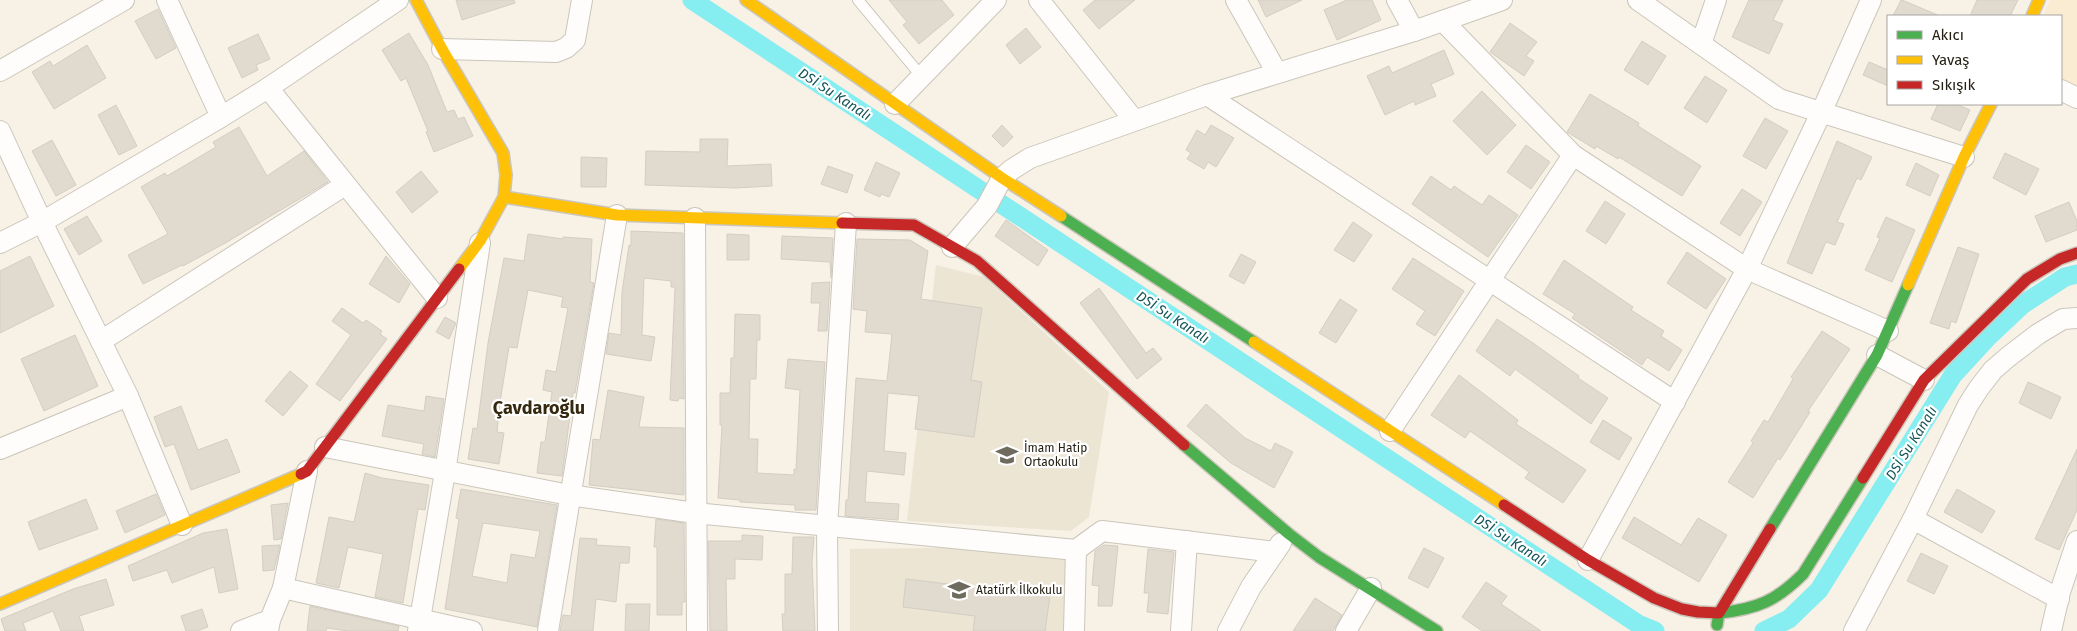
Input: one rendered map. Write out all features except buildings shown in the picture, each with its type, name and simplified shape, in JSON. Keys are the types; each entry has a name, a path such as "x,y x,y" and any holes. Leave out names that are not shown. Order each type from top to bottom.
{"street":[{"path":"0,71 124,0"},
{"path":"167,0 221,117"},
{"path":"0,243 42,222 221,117 268,88 398,0"},
{"path":"241,631 269,625 283,588 307,471 480,241 504,197 506,175 503,153 442,49 416,0"},
{"path":"442,49 556,52 566,48 575,40 582,0"},
{"path":"746,0 1002,178 1588,560 1644,592 1694,612 1748,611 1766,604 1787,591 1802,574 1924,380 2027,279 2060,259 2077,253"},
{"path":"895,104 996,0"},
{"path":"1039,0 1134,120"},
{"path":"1236,0 1277,73"},
{"path":"1397,0 1414,31"},
{"path":"952,247 987,206 1002,178 1030,158 1207,95 1414,31 1502,0"},
{"path":"1638,0 1778,99 1964,157"},
{"path":"1701,44 1716,0"},
{"path":"1588,560 1747,269 1821,113 1871,0"},
{"path":"2032,15 2039,0"},
{"path":"1443,21 1573,155 1747,269 1888,331"},
{"path":"268,88 437,298"},
{"path":"2062,90 2077,98"},
{"path":"1207,95 1675,402"},
{"path":"1716,631 1719,613 1877,355 1964,157 1990,105"},
{"path":"0,131 42,222 128,396 182,524"},
{"path":"1390,431 1573,155"},
{"path":"102,341 345,185"},
{"path":"504,197 617,215 914,225 977,261 1163,427 1289,534 1319,557 1437,631"},
{"path":"548,631 569,495 617,215"},
{"path":"695,218 697,631"},
{"path":"828,631 827,527 846,223"},
{"path":"419,625 445,472 480,241"},
{"path":"1854,631 1913,519 1968,406 1979,388 1993,370 2038,334 2063,319 2077,318"},
{"path":"1877,355 1924,380"},
{"path":"0,449 128,396"},
{"path":"325,447 569,495 695,514 1076,550 1102,531 1275,552"},
{"path":"0,604 307,471"},
{"path":"1913,519 2059,599"},
{"path":"1228,631 1252,587 1289,534"},
{"path":"1181,631 1187,541"},
{"path":"2051,631 2077,541"},
{"path":"1074,631 1076,550"},
{"path":"283,588 419,625 472,631"},
{"path":"1346,631 1371,588"}],"lane":[{"path":"858,0 922,76"}],"shaded area":[{"path":"2050,0 2077,0 2077,98 2062,90 2062,15 2043,15"},
{"name":"İmam Hatip Ortaokulu","path":"936,265 984,277 1109,392 1089,517 1071,531 907,521"},
{"name":"Atatürk İlkokulu","path":"1070,546 1064,631 850,631 850,549"}],"waterway":[{"name":"DSİ Su Kanalı","path":"692,0 1638,624 1655,631"},
{"name":"DSİ Su Kanalı","path":"1764,631 1789,619 1819,590 1953,375 1988,337 2022,305 2065,277 2077,274"}],"traffic: fast":[{"path":"1061,216 1254,342"},
{"path":"1770,529 1877,355 1908,285"},
{"path":"1184,445 1319,557 1437,631"},
{"path":"1717,625 1719,613 1744,609 1765,602 1784,591 1803,574 1863,478"}],"traffic: slow":[{"path":"416,0 442,49 503,153 506,175 504,197 480,241 459,269"},
{"path":"746,0 1002,178 1061,216"},
{"path":"2032,15 2039,0"},
{"path":"1908,285 1964,157 1990,105"},
{"path":"504,197 617,215 842,223"},
{"path":"1254,342 1504,505"},
{"path":"0,604 301,474"}],"traffic: jam":[{"path":"842,223 914,225 977,261 1184,445"},
{"path":"1863,478 1924,380 2027,279 2060,259 2077,253"},
{"path":"301,474 307,471 459,269"},
{"path":"1504,505 1588,560 1654,598 1682,609 1698,612 1719,613 1770,529"}],"place":[{"name":"İmam Hatip Ortaokulu","path":"1007,455"},
{"name":"Atatürk İlkokulu","path":"959,590"}],"district":[{"name":"Çavdaroğlu","path":"539,408"}]}
